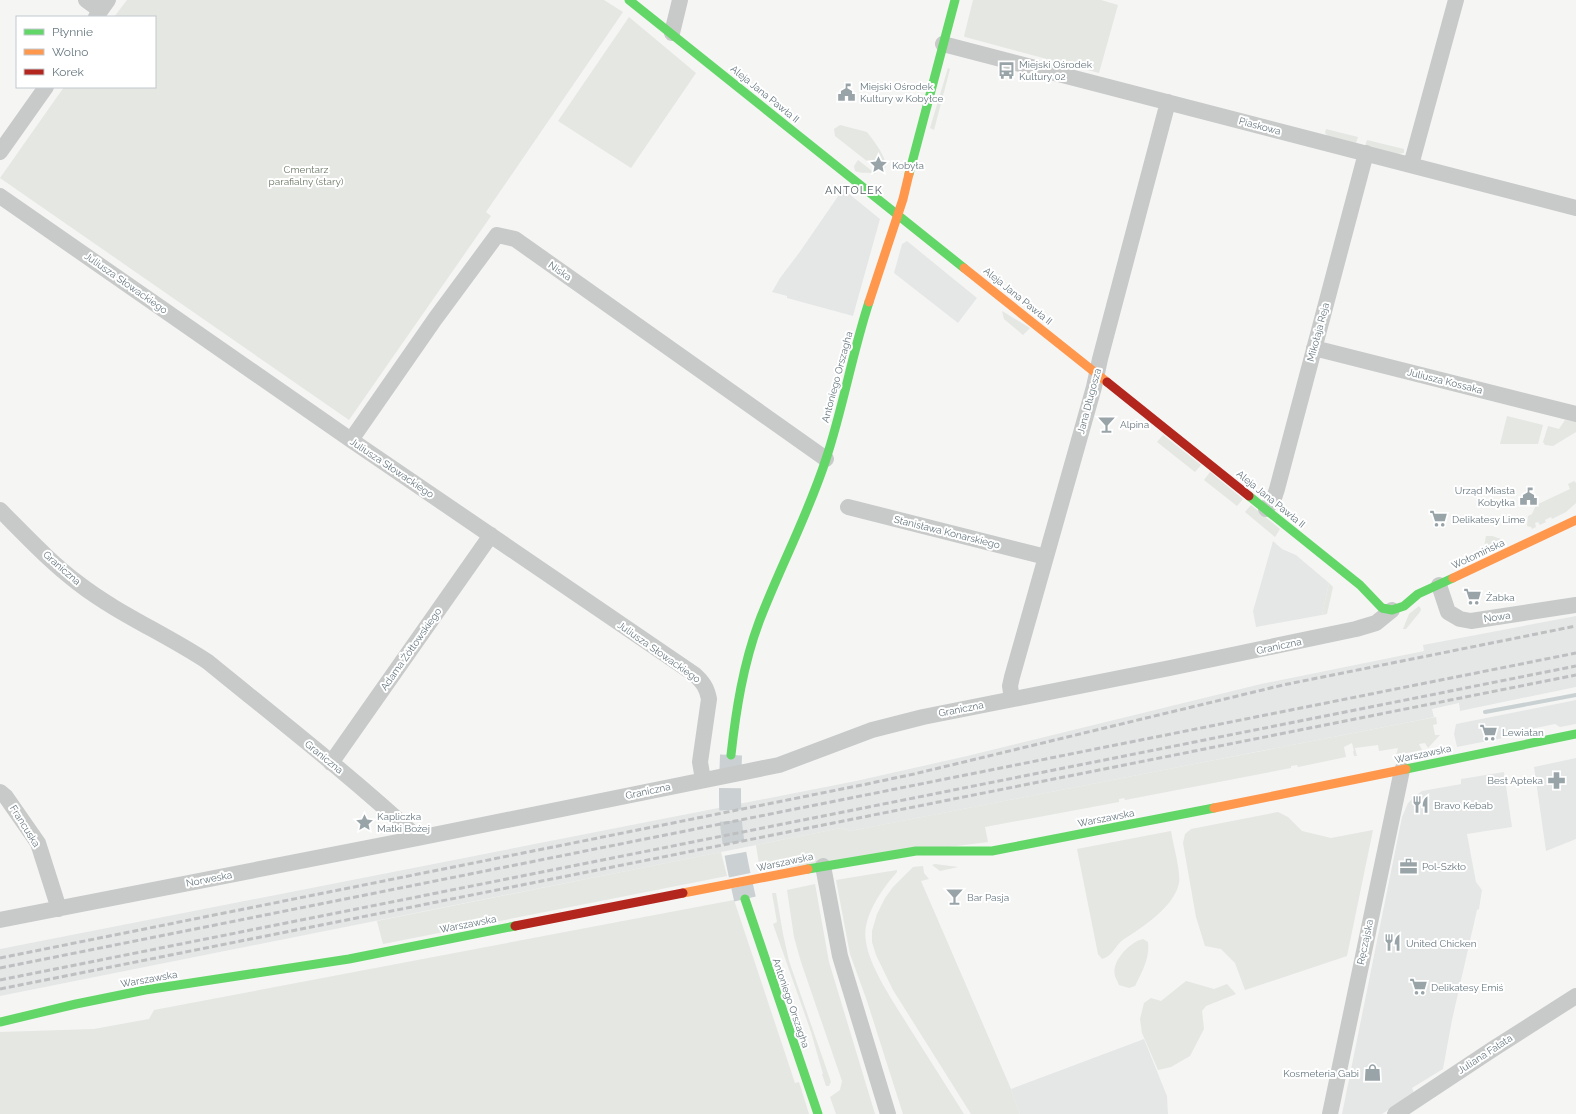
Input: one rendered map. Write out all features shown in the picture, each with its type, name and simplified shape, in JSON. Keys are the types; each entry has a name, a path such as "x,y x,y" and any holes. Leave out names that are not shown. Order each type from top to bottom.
{"street":[{"path":"86,0 101,9"},
{"name":"Aleja Jana Pawła II","path":"629,0 1266,509 1360,585 1382,608 1392,610"},
{"path":"672,33 680,0"},
{"name":"Antoniego Orszagha","path":"731,755 732,733 744,673 759,623 812,498 826,459 867,309 898,214 955,0"},
{"path":"1410,165 1456,0"},
{"name":"Piaskowa","path":"943,44 1576,208"},
{"path":"0,152 45,88"},
{"name":"Jana Długosza","path":"1012,698 1010,686 1012,677 1097,374 1168,102"},
{"name":"Mikołaja Reja","path":"1266,509 1274,498 1277,489 1366,153"},
{"name":"Juliusza Słowackiego","path":"0,196 351,440 694,674 707,690 709,699 700,762 711,778"},
{"name":"Niska","path":"351,440 435,319 496,235 515,239 826,459"},
{"name":"Juliusza Kossaka","path":"1314,348 1576,414"},
{"name":"Stanisława Konarskiego","path":"848,508 1046,557"},
{"name":"Graniczna","path":"0,510 77,583 110,605 208,662 390,812 418,838 791,761 872,730 923,717 1356,629 1376,623 1392,610"},
{"name":"Wołomińska","path":"1392,610 1404,606 1418,594 1576,520"},
{"name":"Adama Żółtowskiego","path":"331,763 490,535"},
{"name":"Nowa","path":"1438,585 1448,612 1460,619 1471,621 1576,605"},
{"name":"Warszawska","path":"0,1022 145,990 349,959 823,866 916,851 992,851 1576,734"},
{"name":"Ręczajska","path":"1330,1114 1402,770"},
{"name":"Francuska","path":"0,792 6,796 38,843 59,909"},
{"name":"Norweska","path":"0,920 418,838"},
{"path":"823,866 840,956 888,1114"},
{"name":"Antoniego Orszagha","path":"745,899 818,1114"},
{"name":"Juliana Fałata","path":"1395,1114 1576,996"}],"shaded area":[{"path":"843,189 880,219 853,316 787,298 787,296 772,292 780,278"},
{"path":"907,241 977,298 958,323 894,273 902,244"},
{"path":"1273,541 1282,549 1296,555 1329,583 1322,615 1256,627 1253,611"},
{"path":"1576,616 1576,687 1460,711 1459,703 1432,709 1434,717 1420,720 850,831 841,828 0,996 0,949 856,781 967,756 1261,684 1424,651 1423,645"},
{"path":"1576,700 1576,724 1560,727 1555,724 1531,729 1528,733 1457,747 1454,734 1456,724"},
{"path":"1576,758 1576,839 1546,851 1534,767"},
{"path":"1504,772 1512,827 1467,834 1476,882 1482,890 1479,909 1477,910 1452,1020 1443,1069 1412,1088 1414,1093 1382,1114 1342,1114 1402,817 1408,803 1422,791 1461,784 1461,779"},
{"path":"1144,1039 1167,1096 1168,1114 1020,1114 1011,1089"}],"green space":[{"name":"Cmentarz parafialny (stary)","path":"127,0 604,0 623,12 486,212 491,216 349,420 0,178 63,88 156,88 156,16 115,16"},
{"path":"973,0 1101,0 1118,5 1099,73 965,37"},
{"path":"629,17 696,73 631,168 558,121"},
{"path":"948,68 950,69 934,130 930,128"},
{"path":"840,125 867,132 883,155 886,165 885,169 877,169 835,136 834,129"},
{"path":"1326,129 1358,137 1356,143 1328,136 1325,133"},
{"path":"1367,140 1404,149 1404,153 1397,154 1365,146"},
{"path":"858,160 876,174 855,171 854,166"},
{"path":"1002,311 1030,328 1023,335 1004,319"},
{"path":"1507,416 1543,425 1538,444 1500,444"},
{"path":"1565,420 1576,422 1576,432 1553,446 1545,445 1543,442 1548,426 1559,429"},
{"path":"1163,435 1201,465 1195,472 1157,442"},
{"path":"1210,472 1243,499 1237,506 1204,480"},
{"path":"1574,481 1576,483 1576,503 1566,512 1552,519 1551,517 1545,520 1546,522 1540,525 1538,522 1535,523 1536,527 1532,529 1531,527 1527,526 1528,516 1532,514 1536,505 1570,489 1568,484"},
{"path":"1251,505 1280,529 1275,537 1245,512"},
{"path":"1486,536 1501,539 1501,543 1487,549 1487,551 1483,553"},
{"path":"1329,583 1333,587 1327,614 1322,615"},
{"path":"1419,606 1421,609 1420,612 1406,629 1403,629 1409,614"},
{"path":"1436,717 1437,724 1433,725 1435,735 1440,735 1428,748 1425,743 1419,744 1422,750 1396,755 1398,748 1379,751 1378,745 1355,748 1357,756 1354,756 1352,743 1344,747 1346,757 1298,767 1297,765 1291,766 1291,768 1125,800 1124,798 1119,799 1119,802 985,827 988,842 760,871 756,845 841,828 850,831"},
{"path":"1278,812 1288,817 1302,831 1331,838 1373,830 1347,956 1245,990 1235,963 1221,949 1205,946 1196,917 1183,843 1185,834 1191,829"},
{"path":"1171,831 1179,872 1179,883 1176,892 1157,916 1124,939 1106,958 1102,959 1098,954 1077,849"},
{"path":"721,852 727,876 383,944 377,921"},
{"path":"935,864 958,867 940,871 932,865"},
{"path":"923,866 924,873 929,879 921,881 1011,1089 1020,1114 971,1114 893,990 876,955 872,942 872,931 877,914 885,898 893,887 913,867"},
{"path":"897,870 879,895 870,914 865,933 868,952 872,963 889,995 964,1114 903,1114 867,1001 850,954 836,880"},
{"path":"815,884 829,962 875,1114 836,1114 830,1097 840,1090 842,1081 801,962 794,937 787,890"},
{"path":"772,893 776,893 789,961 831,1082 829,1086 826,1086 811,1032 773,924 777,922"},
{"path":"734,900 795,1083 799,1082 809,1114 0,1114 0,1032 94,1029 149,1019 154,1010"},
{"path":"1143,939 1148,942 1148,954 1145,965 1135,986 1129,988 1119,985 1115,976 1115,970 1119,958 1127,948"},
{"path":"1186,981 1214,989 1227,984 1236,994 1206,1006 1202,1011 1204,1029 1190,1056 1171,1067 1158,1070 1142,1033 1140,1019 1144,1003 1151,998 1161,1001"}],"waterway":[{"path":"1485,712 1576,695"}],"tunnel":[{"path":"731,755 731,823 736,858 745,899"}],"railway":[{"path":"0,958 862,785 914,774 1283,685 1576,626"},
{"path":"0,968 1576,653"},
{"path":"0,980 1576,666"},
{"path":"0,989 1576,675"}],"traffic: fast":[{"path":"629,0 964,268"},
{"path":"909,174 955,0"},
{"path":"731,755 735,721 744,671 753,638 819,480 838,420 869,302"},
{"path":"1249,496 1360,585 1382,608 1392,610 1404,606 1418,594 1453,578"},
{"path":"1406,769 1576,734"},
{"path":"808,869 916,851 992,851 1214,808"},
{"path":"745,899 818,1114"},
{"path":"0,1022 145,990 349,959 515,926"}],"traffic: slow":[{"path":"869,302 903,199 909,174"},
{"path":"964,268 1107,382"},
{"path":"1453,578 1576,520"},
{"path":"1214,808 1406,769"},
{"path":"683,893 808,869"}],"traffic: jam":[{"path":"1107,382 1249,496"},
{"path":"515,926 683,893"}],"place":[{"name":"Miejski Ośrodek Kultury 02","path":"1006,70"},
{"name":"Miejski Ośrodek Kultury w Kobyłce","path":"847,92"},
{"name":"Kobyła","path":"879,165"},
{"name":"Alpina","path":"1107,424"},
{"name":"Urząd Miasta Kobyłka","path":"1528,496"},
{"name":"Delikatesy Lime","path":"1439,519"},
{"name":"Żabka","path":"1473,597"},
{"name":"Lewiatan","path":"1489,732"},
{"name":"Best Apteka","path":"1556,780"},
{"name":"Bravo Kebab","path":"1421,805"},
{"name":"Kapliczka Matki Bożej","path":"364,822"},
{"name":"Pol-Szkło","path":"1409,866"},
{"name":"Bar Pasja","path":"954,897"},
{"name":"United Chicken","path":"1393,943"},
{"name":"Delikatesy Emiś","path":"1418,987"},
{"name":"Kosmeteria Gabi","path":"1372,1073"}],"district":[{"name":"ANTOLEK","path":"854,190"}]}
